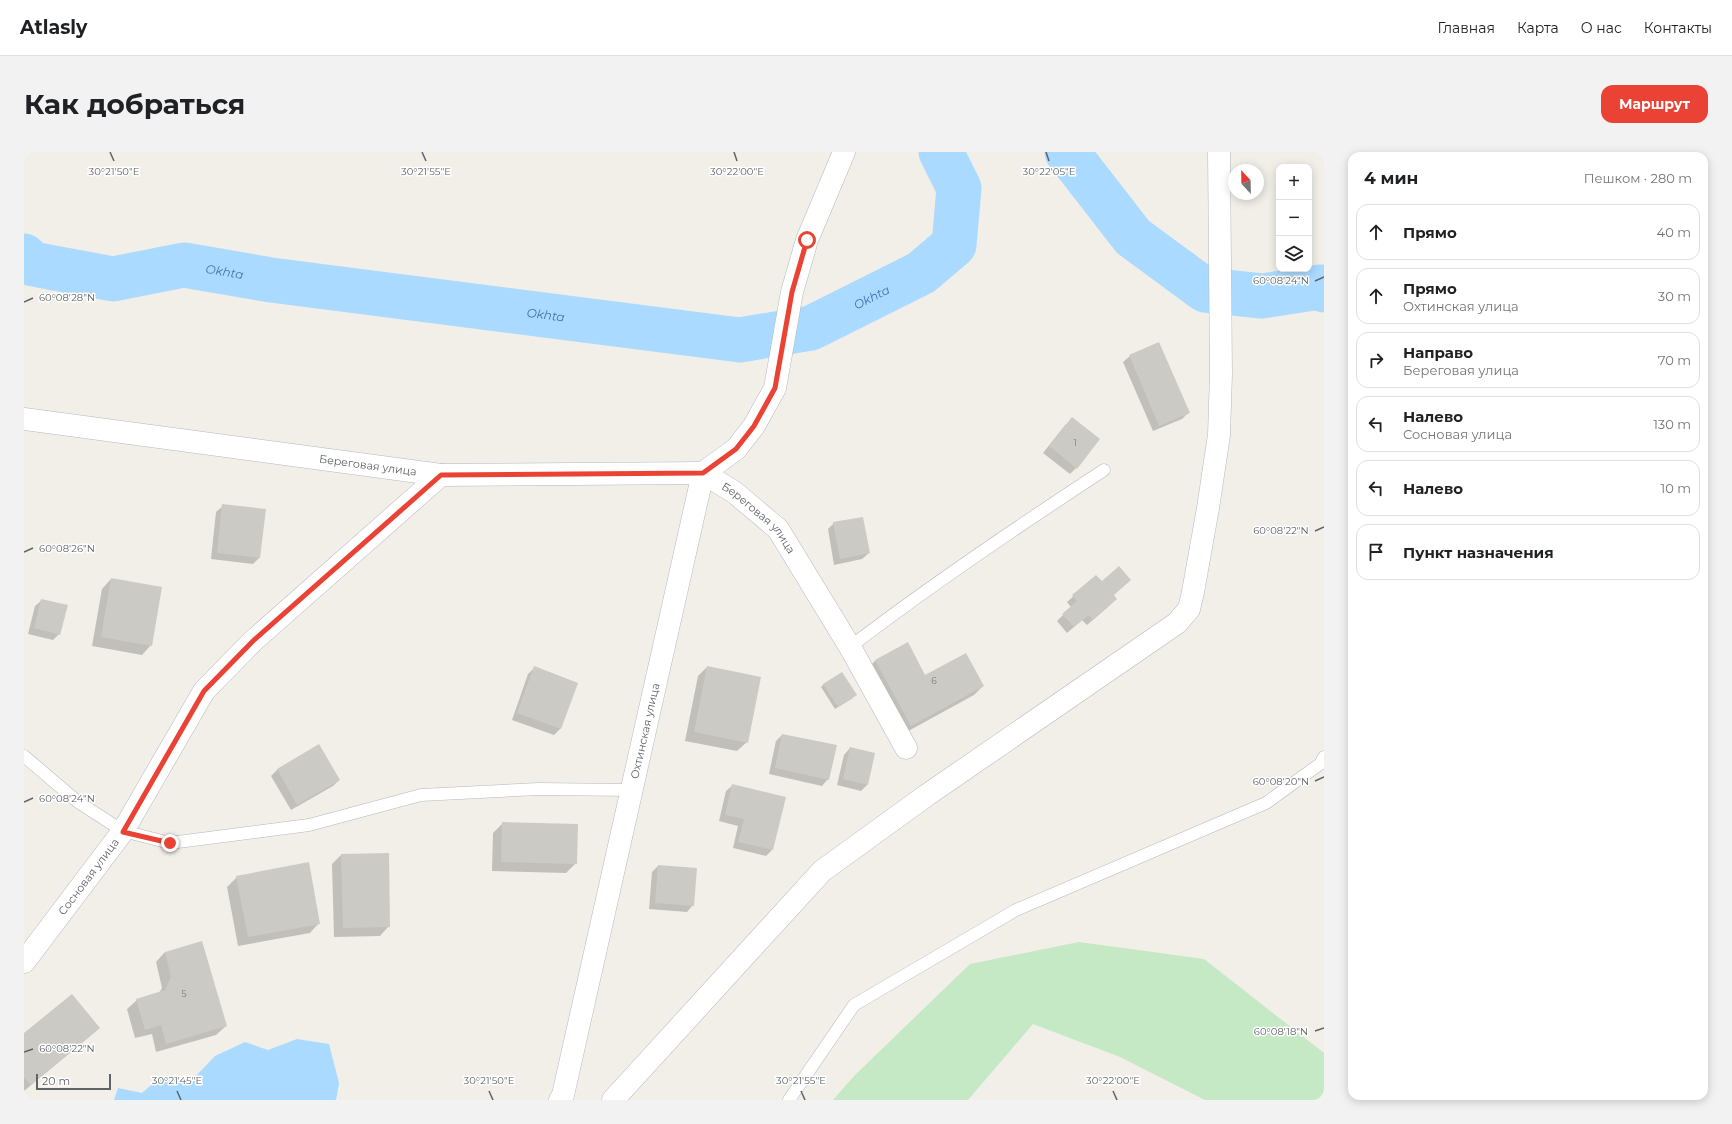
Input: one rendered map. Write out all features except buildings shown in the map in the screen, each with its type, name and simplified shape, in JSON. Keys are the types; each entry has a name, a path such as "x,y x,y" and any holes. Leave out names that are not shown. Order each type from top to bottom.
{"street":[{"path":"703,473 736,449 754,426 775,388 792,292 807,240 844,152"},
{"path":"613,1100 822,870 927,795 1176,623 1189,609 1208,508 1219,435 1221,374 1219,264 1220,152"},
{"name":"Береговая улица","path":"24,419 441,475 703,473 734,492 778,529 850,647 906,748"},
{"name":"Охтинская улица","path":"560,1100 563,1095 703,473"},
{"name":"Сосновая улица","path":"24,962 123,832 204,691 253,641 441,475"}],"lane":[{"path":"850,647 913,600 1033,516 1104,470"},
{"path":"24,756 78,802 123,832 170,843 309,825 421,795 538,789 632,790"},
{"path":"789,1100 854,1005 1016,910 1266,803 1320,764 1324,757"}],"green space":[{"path":"1079,942 1204,959 1324,1053 1324,1100 1205,1100 1120,1057 1033,1024 968,1100 833,1100 854,1076 970,964"}],"water":[{"path":"297,1039 329,1044 339,1083 336,1100 114,1100 118,1088 142,1093 158,1079 193,1079 215,1056 245,1042 268,1050"}],"waterway":[{"name":"Okhta","path":"24,256 33,264 113,279 184,265 271,280 740,340 811,328 921,273 954,245 959,188 941,152"},
{"name":"Okhta","path":"1067,152 1133,237 1205,290 1262,296 1320,287 1324,290"}],"route":[{"path":"170,843 123,832 204,691 253,641 441,475 703,473 736,449 754,426 775,388 792,292 807,240"}]}
